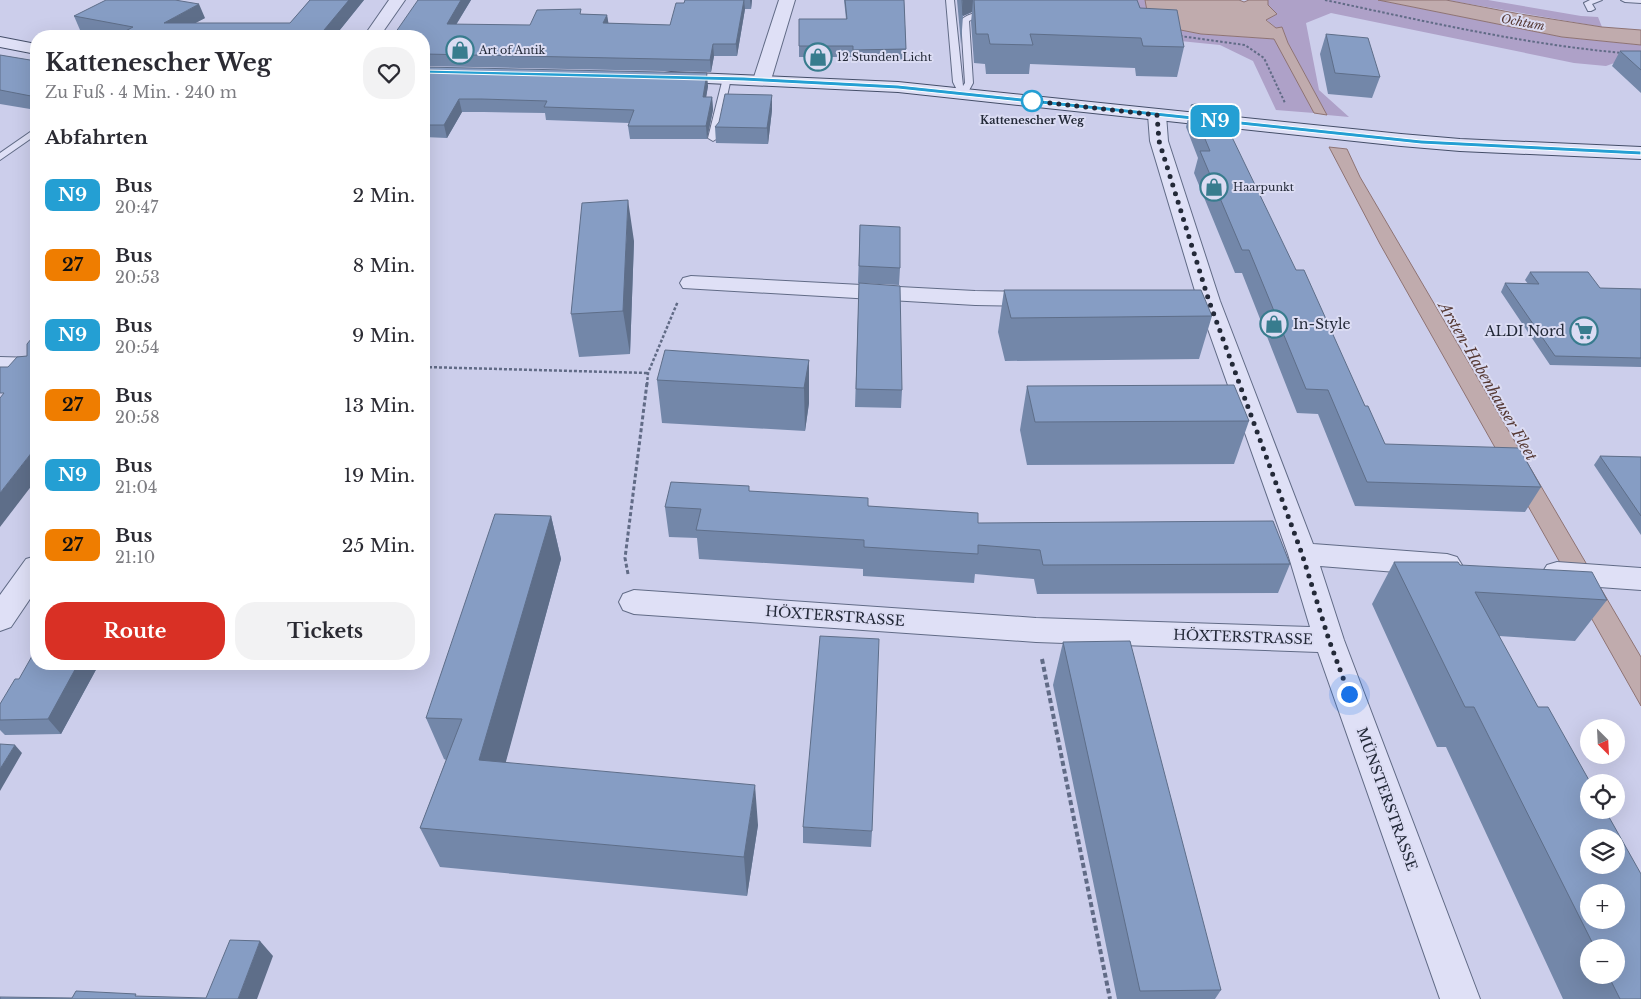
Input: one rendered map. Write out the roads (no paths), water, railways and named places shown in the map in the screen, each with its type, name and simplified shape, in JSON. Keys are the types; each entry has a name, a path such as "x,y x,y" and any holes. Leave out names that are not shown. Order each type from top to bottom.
{"street":[{"path":"376,30 397,0"},
{"path":"762,80 787,0"},
{"path":"0,42 30,48"},
{"path":"650,76 898,87 1460,145 1641,153"},
{"name":"MÜNSTERSTRASSE","path":"1157,115 1159,141 1199,301 1302,554 1329,640 1460,999"},
{"path":"691,283 974,298 1062,299"},
{"path":"0,365 30,365"},
{"path":"1302,554 1477,567"},
{"path":"1536,572 1640,579"},
{"path":"0,619 30,576"},
{"name":"HÖXTERSTRASSE","path":"634,602 1036,630 1329,640"}],"lane":[{"path":"950,0 957,82 963,94"},
{"path":"1592,8 1588,3 1598,0"},
{"path":"1625,0 1641,1"},
{"path":"963,94 970,83 965,20 974,15 1000,16"},
{"path":"713,138 727,78"},
{"path":"0,157 30,135"}],"water":[{"path":"1145,0 1239,0 1244,2 1249,0 1268,0 1268,5 1277,14 1266,20 1276,28 1282,27 1288,43 1327,115 1314,113 1274,39 1201,34 1160,26 1147,11"},
{"name":"Ochtum","path":"1378,0 1446,0 1602,27 1641,30 1641,45 1562,37"},
{"path":"1329,147 1347,149 1360,177 1641,657 1641,706 1380,244"}],"place":[{"name":"Art of Antik","path":"460,50"},
{"name":"12 Stunden Licht","path":"818,57"},
{"name":"Kattenescher Weg","path":"1032,101"},
{"name":"Haarpunkt","path":"1214,187"},
{"name":"In-Style","path":"1274,324"},
{"name":"ALDI Nord","path":"1584,331"}],"water label":[{"name":"Arsten-Habenhauser Fleet","path":"1488,381"}]}
